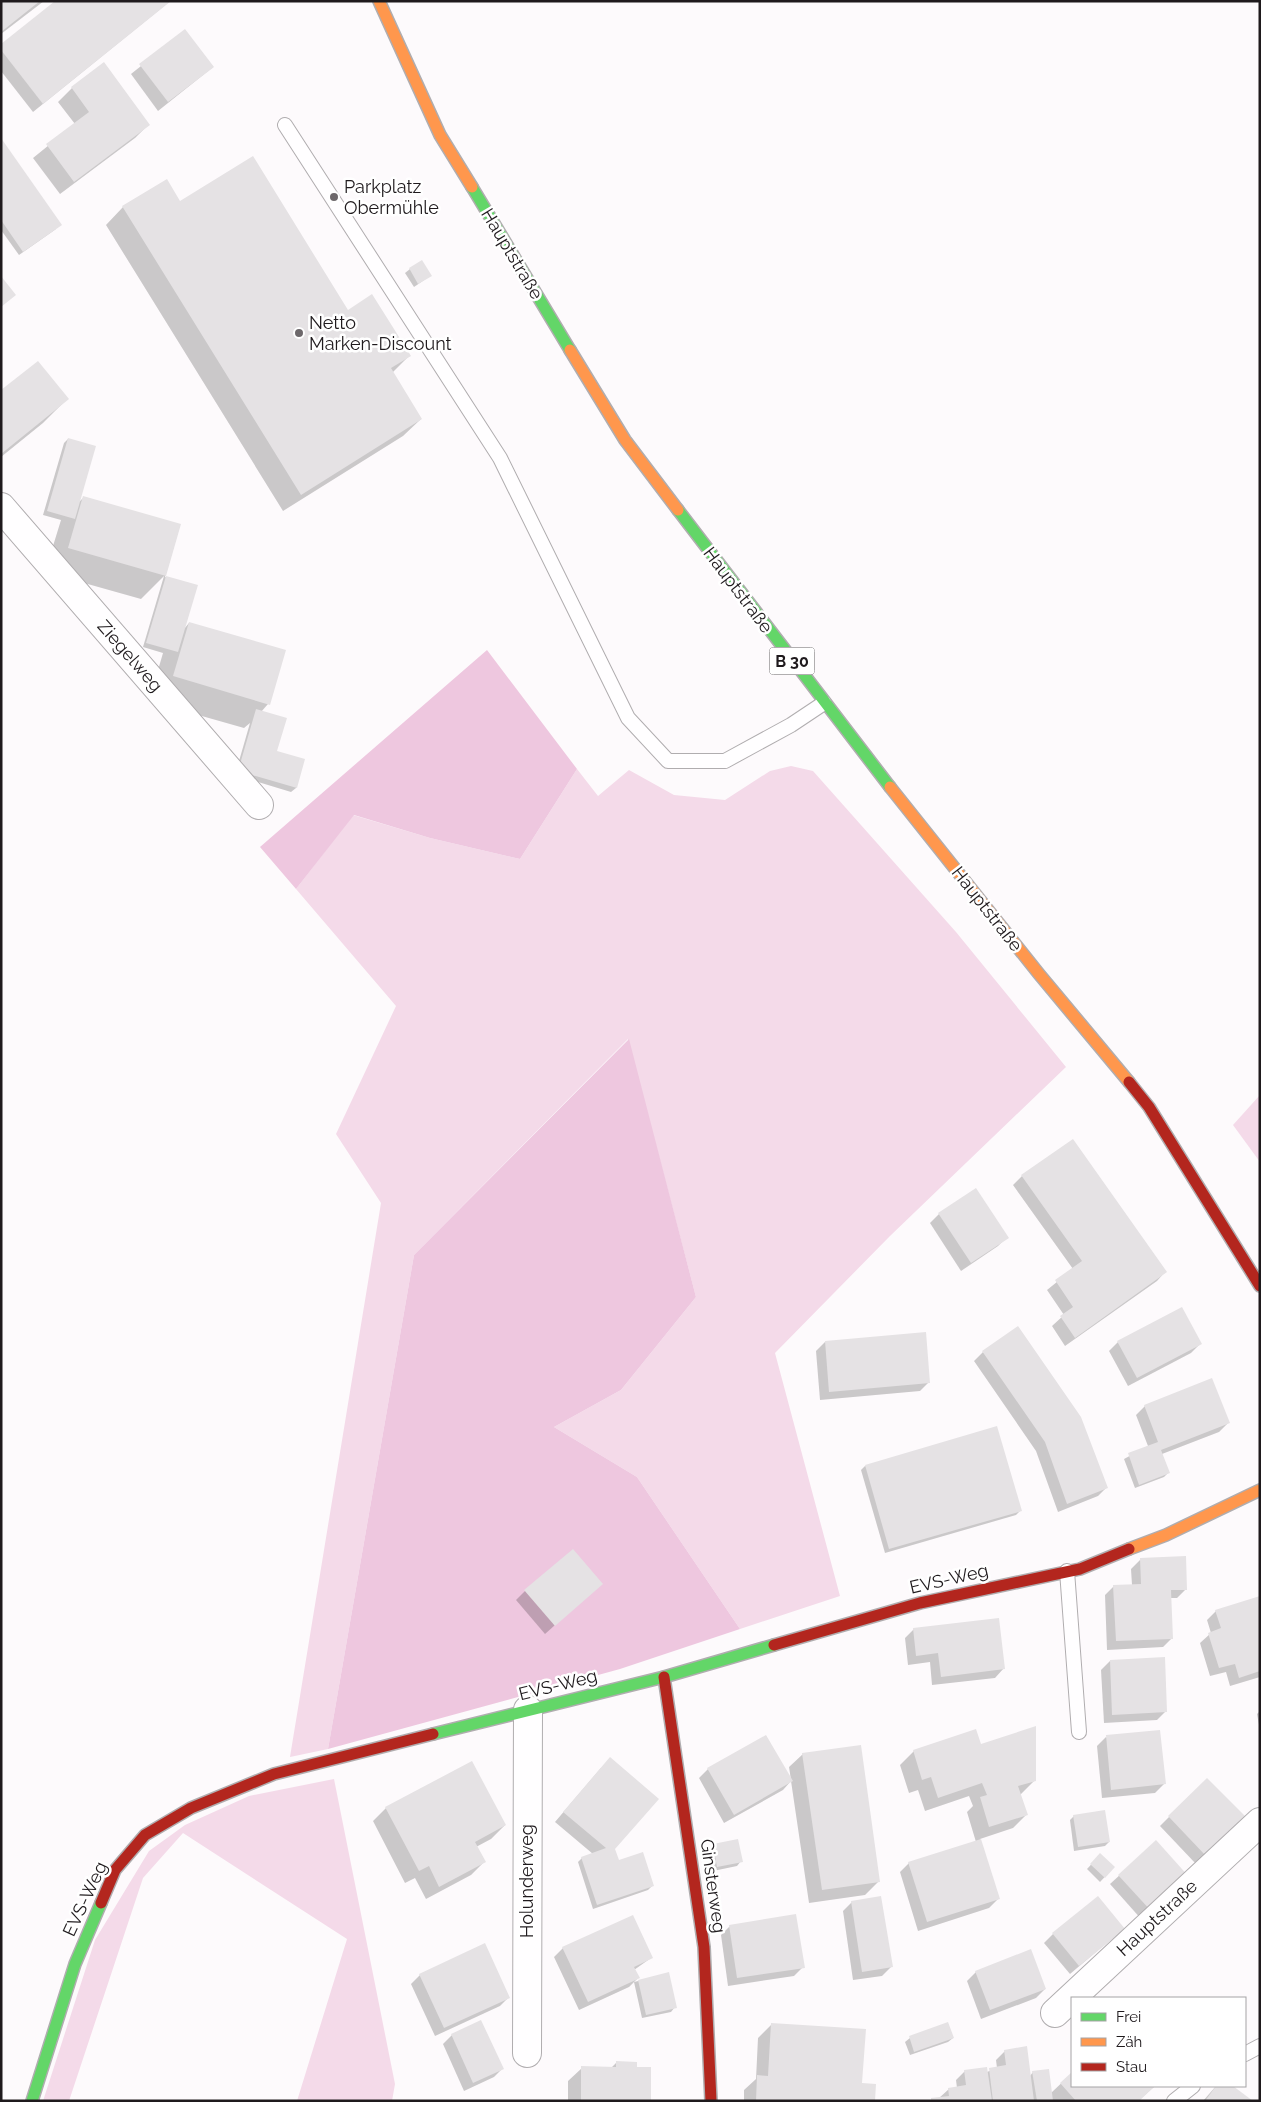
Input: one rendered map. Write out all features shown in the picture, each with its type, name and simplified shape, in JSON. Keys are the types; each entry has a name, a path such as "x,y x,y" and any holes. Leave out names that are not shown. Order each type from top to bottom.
{"street":[{"name":"Hauptstraße","path":"379,1 440,135 625,440 824,703 1148,1107 1260,1286"},
{"name":"Ziegelweg","path":"1,507 259,805"},
{"name":"EVS-Weg","path":"32,2101 75,1964 115,1870 145,1835 191,1808 274,1774 664,1677 920,1603 1067,1571 1166,1535 1260,1490"},
{"name":"Ginsterweg","path":"664,1677 704,1947 711,2101"},
{"name":"Holunderweg","path":"527,2053 528,1710"},
{"name":"Hauptstraße","path":"1072,1997 1260,1822"},
{"name":"Hauptstraße","path":"1055,2013 1071,1998"}],"lane":[{"path":"285,125 500,458 628,718 668,761 725,762 791,725 824,703"},
{"path":"1067,1571 1079,1732"},
{"path":"1246,2053 1260,2046"},
{"path":"1174,2101 1193,2087"}],"shaded area":[{"path":"487,650 577,769 520,859 430,838 354,815 296,889 260,847"},
{"path":"791,766 813,771 956,932 1066,1067 890,1236 775,1353 840,1596 740,1629 637,1477 554,1427 621,1390 696,1297 628,1039 414,1255 328,1749 290,1757 381,1203 336,1134 396,1006 296,889 353,815 430,838 520,859 577,769 598,796 629,770 674,795 725,800 770,771"},
{"path":"629,1039 696,1297 621,1390 554,1427 637,1477 740,1629 620,1669 328,1749 414,1255"},
{"path":"1260,1095 1260,1162 1233,1125"},
{"path":"334,1779 395,2084 392,2101 297,2101 347,1939 183,1833 143,1878 69,2101 43,2101 95,1940 149,1851 185,1825 249,1796"}],"building":[{"path":"1,1 40,1 1,32"},
{"path":"55,1 171,1 43,104 1,50 1,44"},
{"path":"185,29 214,67 168,102 139,64"},
{"path":"104,62 150,125 74,182 46,144 89,112 71,87"},
{"path":"1,138 62,225 23,252 1,220"},
{"name":"Netto Marken-Discount","path":"253,156 348,310 372,294 411,356 391,368 422,419 301,495 122,206 167,179 180,201"},
{"path":"422,260 432,276 418,284 409,268"},
{"path":"1,276 16,295 1,307"},
{"path":"38,361 69,399 1,454 1,390"},
{"path":"68,438 96,446 75,519 47,511"},
{"path":"83,496 181,524 166,576 68,548"},
{"path":"166,576 198,585 178,652 146,643"},
{"path":"189,622 286,650 270,705 173,676"},
{"path":"256,709 287,718 277,751 305,759 297,788 238,771"},
{"path":"1073,1139 1167,1272 1075,1338 1060,1316 1073,1307 1055,1280 1082,1261 1021,1175"},
{"path":"976,1188 1009,1238 971,1263 938,1213"},
{"path":"1182,1307 1202,1344 1137,1378 1117,1341"},
{"path":"1018,1326 1081,1417 1108,1488 1067,1504 1045,1442 982,1351"},
{"path":"926,1332 930,1383 829,1392 825,1341"},
{"path":"1212,1378 1230,1423 1161,1450 1170,1473 1139,1485 1128,1453 1158,1442 1144,1405"},
{"path":"997,1426 1022,1511 889,1549 865,1465"},
{"path":"573,1549 603,1584 555,1626 524,1590"},
{"path":"1186,1556 1187,1590 1171,1590 1173,1639 1116,1641 1113,1585 1141,1584 1140,1558"},
{"path":"1260,1596 1260,1671 1239,1678 1235,1664 1219,1668 1208,1633 1221,1628 1215,1610"},
{"path":"999,1618 1005,1669 941,1677 938,1653 916,1656 913,1628"},
{"path":"1165,1657 1167,1712 1112,1715 1110,1660"},
{"path":"1036,1726 1036,1781 1018,1786 1028,1815 989,1827 980,1797 987,1795 982,1783 938,1798 931,1777 922,1780 913,1750 976,1729 981,1744"},
{"path":"1160,1730 1166,1784 1111,1790 1106,1735"},
{"path":"766,1735 793,1781 734,1815 707,1768"},
{"path":"861,1745 880,1882 822,1890 802,1753"},
{"path":"610,1757 659,1799 615,1849 619,1860 643,1852 654,1886 597,1905 581,1857 606,1848 563,1812"},
{"path":"472,1761 506,1825 475,1842 486,1862 439,1887 429,1866 419,1871 385,1807"},
{"path":"1207,1778 1246,1817 1206,1856 1168,1816"},
{"path":"1105,1810 1110,1842 1078,1847 1073,1815"},
{"path":"738,1839 743,1862 717,1867 713,1844"},
{"path":"981,1839 1000,1899 927,1922 908,1862"},
{"path":"1156,1840 1190,1878 1152,1912 1118,1875"},
{"path":"1100,1853 1115,1867 1105,1878 1090,1864"},
{"path":"881,1896 893,1967 862,1972 851,1901"},
{"path":"1098,1896 1125,1929 1079,1966 1052,1933"},
{"path":"796,1914 805,1968 737,1978 729,1925"},
{"path":"633,1915 653,1958 634,1967 640,1978 588,2002 562,1947"},
{"path":"485,1943 510,1998 444,2028 419,1974"},
{"path":"1031,1949 1046,1989 990,2010 975,1971"},
{"path":"669,1972 677,2008 646,2015 638,1980"},
{"path":"481,2020 504,2069 473,2083 451,2034"},
{"path":"948,2022 954,2038 914,2052 909,2036"},
{"path":"771,2023 866,2029 862,2083 876,2084 875,2101 756,2101 757,2075 768,2076"},
{"path":"1027,2046 1034,2101 993,2101 989,2068 1006,2065 1004,2050"},
{"path":"616,2061 637,2062 637,2067 651,2067 651,2101 581,2101 581,2066 616,2067"},
{"path":"987,2067 992,2101 931,2101 931,2098 949,2096 948,2088 966,2085 964,2070"},
{"path":"1049,2069 1053,2101 1037,2101 1032,2071"},
{"path":"1071,2073 1071,2087 1154,2087 1139,2101 1076,2101 1060,2083"},
{"path":"1215,2087 1234,2087 1253,2101 1205,2101"}],"traffic: fast":[{"path":"472,187 570,350"},
{"path":"678,510 890,787"},
{"path":"433,1734 664,1677 774,1645"},
{"path":"32,2101 75,1964 101,1903"}],"traffic: slow":[{"path":"379,1 440,135 472,187"},
{"path":"570,350 625,440 678,510"},
{"path":"890,787 1039,974 1129,1082"},
{"path":"1129,1549 1166,1535 1260,1490"}],"traffic: jam":[{"path":"1129,1082 1149,1107 1260,1286"},
{"path":"774,1645 920,1603 1080,1569 1129,1549"},
{"path":"664,1677 704,1947 711,2101"},
{"path":"101,1903 115,1870 145,1835 191,1808 274,1774 433,1734"}],"place":[{"name":"Parkplatz Obermühle","path":"334,197"},
{"name":"Netto Marken-Discount","path":"299,333"}]}
